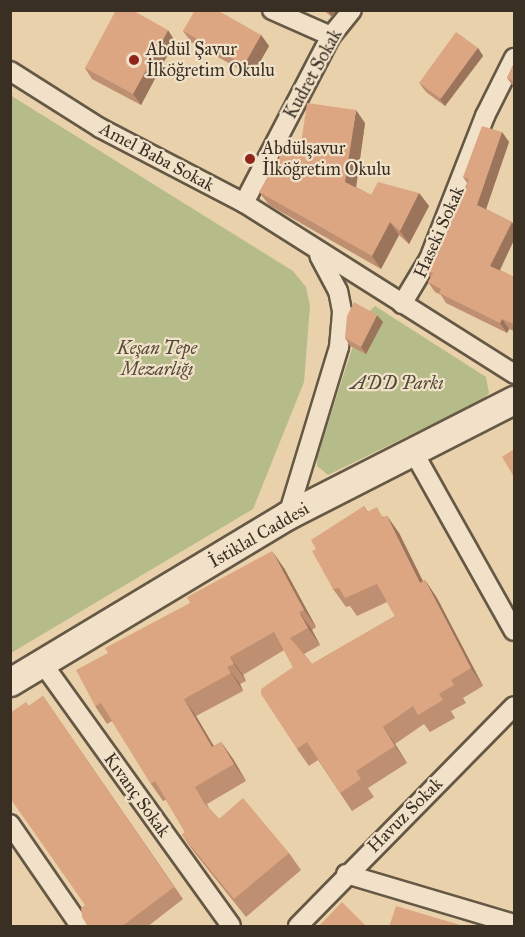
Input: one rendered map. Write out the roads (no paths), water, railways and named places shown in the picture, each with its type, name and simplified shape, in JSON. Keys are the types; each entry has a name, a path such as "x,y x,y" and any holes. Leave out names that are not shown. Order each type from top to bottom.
{"main road":[{"name":"İstiklal Caddesi","path":"10,682 288,515 414,453 514,400"}],"street":[{"path":"272,10 331,36"},
{"name":"Kudret Sokak","path":"244,203 331,36 352,10"},
{"name":"Haseki Sokak","path":"402,304 429,259 485,116 514,58"},
{"name":"Amel Baba Sokak","path":"10,71 100,128 244,203 514,374"},
{"name":"Amel Baba Sokak","path":"288,515 336,364 342,311 334,277 305,242"},
{"path":"414,453 514,631"},
{"name":"Kıvanç Sokak","path":"43,664 231,927"},
{"name":"Havuz Sokak","path":"298,927 346,874 514,706"},
{"path":"10,824 80,927"},
{"path":"346,874 514,924"}],"place":[{"name":"Abdül Şavur İlköğretim Okulu","path":"134,60"},
{"name":"Abdülşavur İlköğretim Okulu","path":"250,159"}],"park label":[{"name":"Keşan Tepe Mezarlığı","path":"157,359"},
{"name":"ADD Parkı","path":"397,383"}]}
